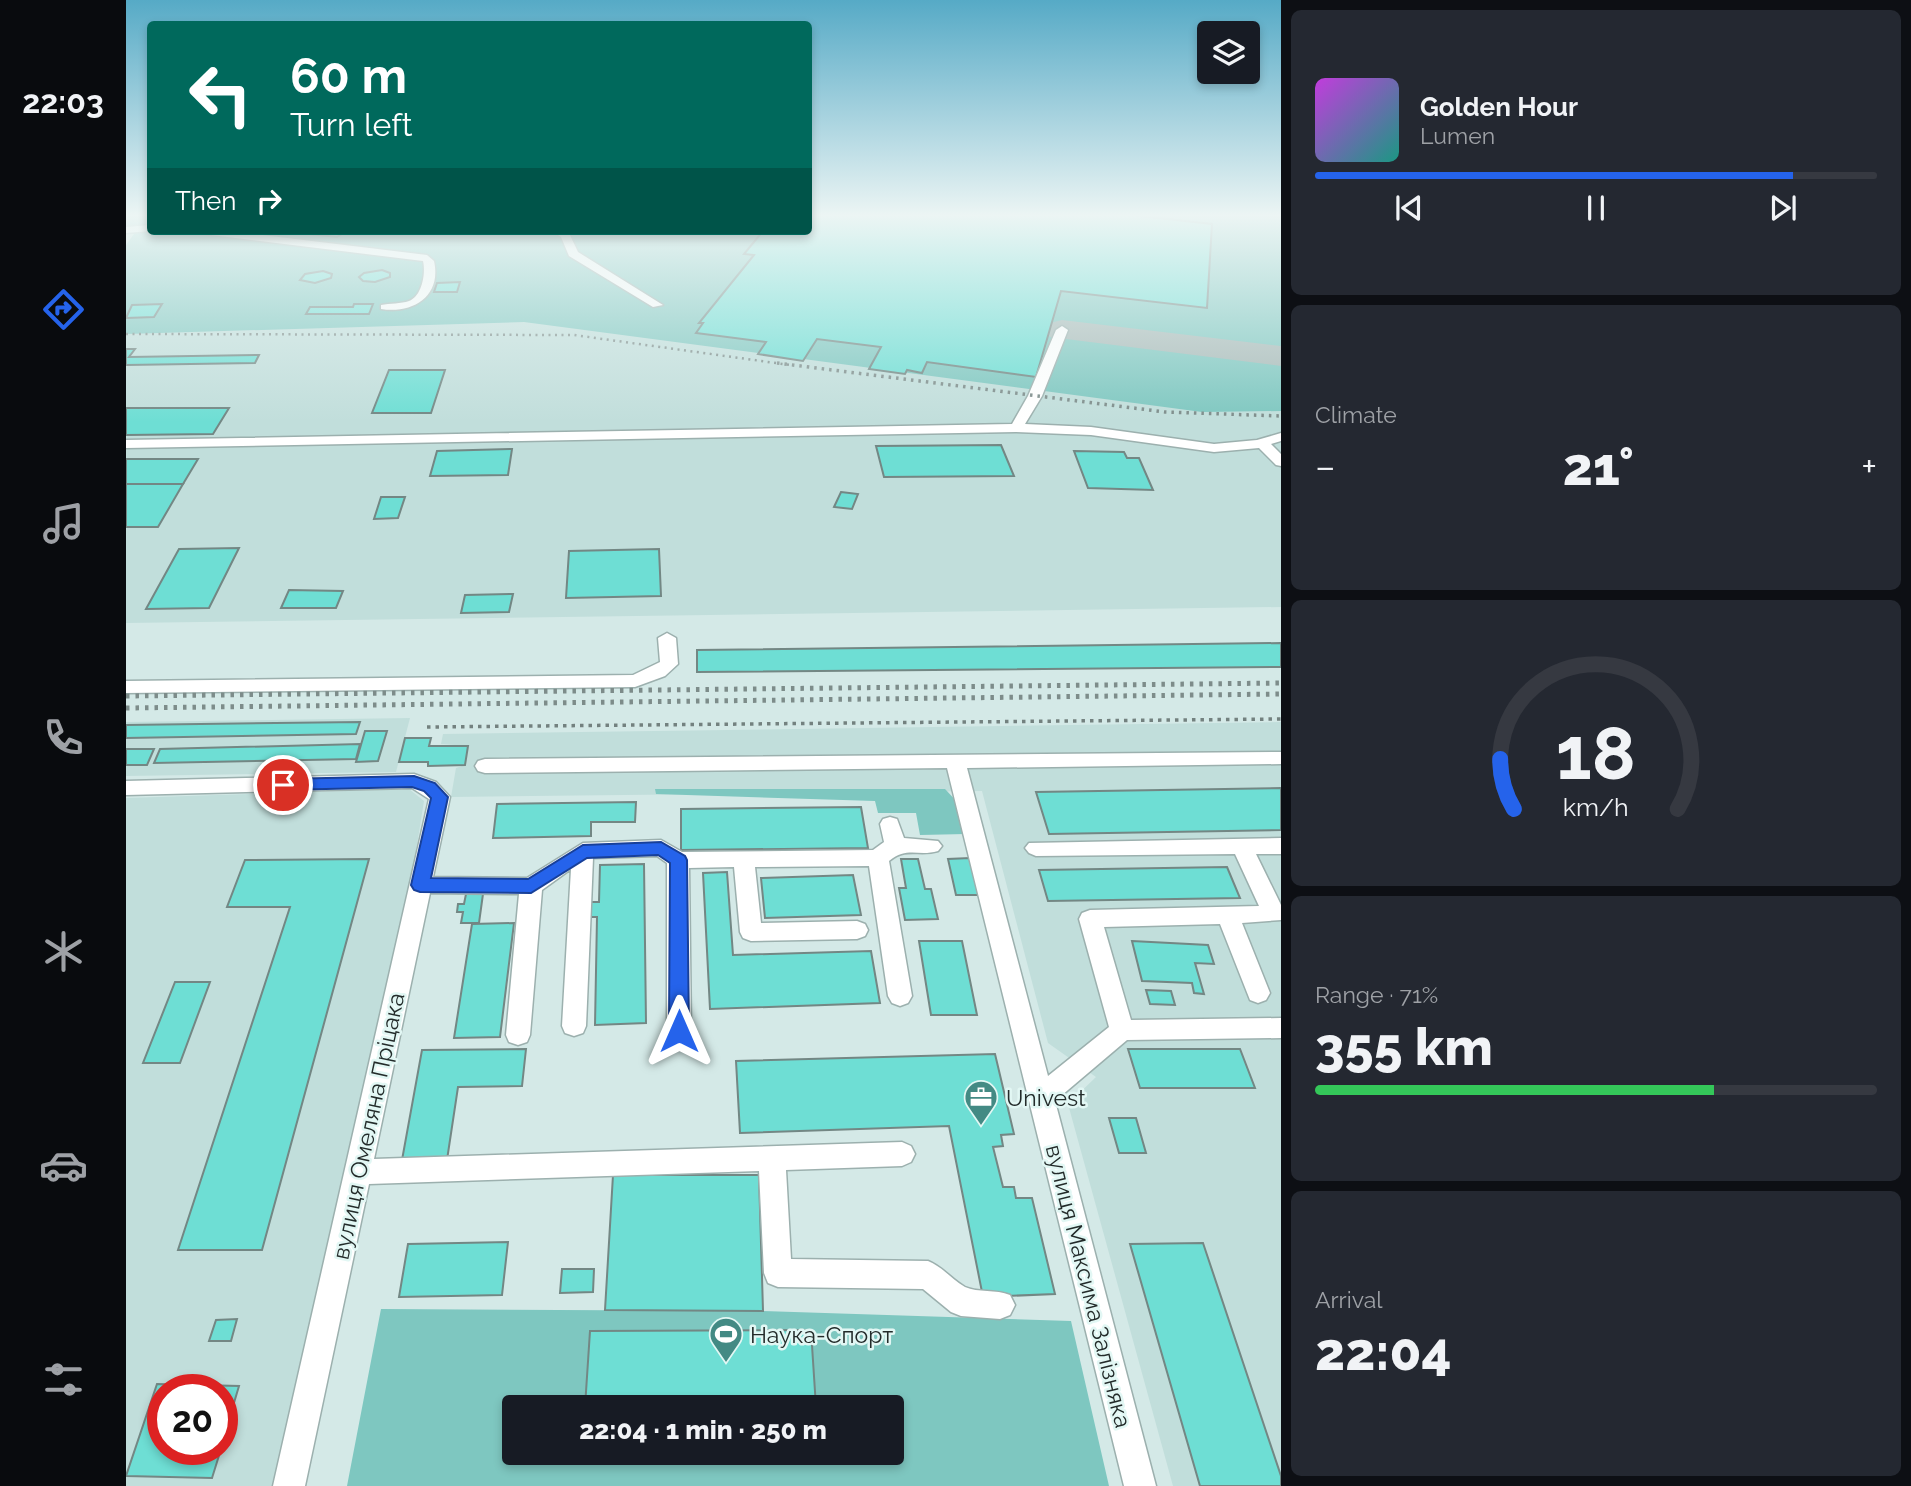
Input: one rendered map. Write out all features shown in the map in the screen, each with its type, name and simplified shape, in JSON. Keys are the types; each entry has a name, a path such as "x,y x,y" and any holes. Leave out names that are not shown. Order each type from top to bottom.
{"street":[{"path":"385,307 417,303 423,297 427,283"},
{"path":"621,283 657,305"},
{"path":"1016,428 1035,396 1062,330"},
{"path":"126,444 1016,428 1101,432 1199,449 1263,444 1281,438"},
{"path":"1263,444 1281,462"},
{"path":"126,687 635,681 659,672 669,664 667,638"},
{"path":"485,766 1281,758"},
{"name":"вулиця Максима Залізняка","path":"955,761 1140,1486"},
{"name":"вулиця Омеляна Пріцака","path":"126,788 414,781 429,787 440,797 289,1486"},
{"path":"420,885 531,886 583,851 661,848 678,860 744,859 887,842 931,846"},
{"path":"887,842 900,996"},
{"path":"1122,1030 1090,919 1274,914 1242,846"},
{"path":"1036,848 1281,846"},
{"path":"574,1026 583,851"},
{"path":"744,859 751,932 857,930"},
{"path":"678,860 679,1031"},
{"path":"517,1035 531,886"},
{"path":"1228,915 1258,993"},
{"path":"1041,1097 1122,1030 1281,1028"},
{"path":"358,1172 902,1154"},
{"path":"772,1158 778,1273 928,1275 961,1302 1000,1305"}],"path":[{"path":"427,727 1281,719"}],"shaded area":[{"path":"126,283 1281,283 1281,607 126,623"},
{"path":"126,283 1281,283 1281,411 1202,412 524,322 126,334"},
{"path":"410,718 396,772 126,776 126,722"},
{"path":"1281,722 1281,1486 1173,1486 1068,1104 1096,1077 1048,1043 982,791 451,797 456,768 465,765 468,746 441,744 443,734"},
{"path":"409,789 424,801 411,882 278,1486 126,1486 126,798"},
{"path":"655,789 945,789 960,805 966,834 920,835 916,813 878,813 875,801 656,794"},
{"name":"Наука-Спорт","path":"381,1309 763,1311 1071,1321 1109,1486 347,1486"}],"building":[{"path":"437,283 460,283 457,292 434,292"},
{"path":"731,283 1208,283 1207,308 1061,291 1036,377 927,362 922,373 907,370 905,374 869,369 881,347 817,339 803,361 758,354 766,342 696,333 703,323 699,323"},
{"path":"162,304 154,317 126,318 132,305"},
{"path":"354,304 373,304 369,314 306,314 310,307 353,307"},
{"path":"126,349 135,349 129,357 259,355 255,363 126,365"},
{"path":"389,370 445,370 431,413 372,413"},
{"path":"126,408 229,408 213,434 126,435"},
{"path":"1001,445 1014,476 884,477 876,446"},
{"path":"512,449 508,475 430,476 437,451"},
{"path":"1074,451 1124,452 1127,458 1139,458 1153,490 1088,488"},
{"path":"126,459 198,459 183,484 126,484"},
{"path":"126,484 183,484 158,527 126,527"},
{"path":"841,492 858,494 852,509 834,507"},
{"path":"381,497 405,497 398,518 374,519"},
{"path":"239,548 209,608 146,609 179,549"},
{"path":"659,549 661,596 566,598 569,551"},
{"path":"289,590 343,591 336,608 281,608"},
{"path":"513,594 509,612 461,613 465,595"},
{"path":"1281,643 1281,667 697,672 697,650"},
{"path":"360,722 356,734 126,738 126,725"},
{"path":"365,731 387,731 378,761 356,762"},
{"path":"405,738 431,738 429,746 468,746 465,765 428,766 428,762 399,762"},
{"path":"360,744 356,759 154,763 160,749"},
{"path":"126,749 154,749 147,765 126,765"},
{"path":"1281,788 1281,830 1049,834 1036,792"},
{"path":"636,802 635,822 591,822 591,836 493,838 497,804"},
{"path":"861,807 868,848 681,850 681,809"},
{"path":"970,858 979,895 956,895 948,859"},
{"path":"369,859 262,1250 178,1250 290,907 227,907 245,860"},
{"path":"901,859 918,859 925,889 931,889 938,919 905,920 899,888 906,888"},
{"path":"644,864 646,1023 595,1025 597,917 591,917 591,902 599,902 600,865"},
{"path":"1227,867 1240,898 1048,901 1039,870"},
{"path":"727,872 733,955 871,951 880,1003 710,1009 703,873"},
{"path":"853,875 861,915 765,918 761,878"},
{"path":"466,894 483,894 479,923 461,923 463,912 457,912 458,904 464,904"},
{"path":"514,923 500,1037 454,1038 472,924"},
{"path":"919,941 962,941 977,1015 931,1015"},
{"path":"1132,941 1208,945 1214,964 1195,963 1204,994 1194,993 1192,983 1142,981"},
{"path":"175,982 210,982 180,1063 143,1063"},
{"path":"1146,990 1171,991 1175,1005 1150,1004"},
{"path":"526,1049 522,1086 458,1087 447,1160 402,1160 422,1050"},
{"path":"1128,1049 1240,1049 1255,1088 1140,1088"},
{"path":"995,1054 1014,1134 1001,1135 1003,1146 993,1147 1003,1187 1014,1187 1016,1198 1032,1198 1055,1294 983,1297 949,1126 740,1133 736,1061"},
{"path":"1109,1118 1136,1118 1146,1153 1119,1153"},
{"path":"613,1175 759,1175 763,1311 605,1310"},
{"path":"508,1242 502,1295 399,1297 408,1244"},
{"path":"1203,1243 1281,1476 1281,1486 1200,1486 1130,1244"},
{"path":"562,1269 594,1269 593,1292 560,1293"},
{"path":"237,1319 231,1341 209,1341 216,1320"},
{"path":"811,1330 815,1395 586,1395 590,1331"},
{"path":"147,1414 147,1465 216,1465 212,1478 126,1476"}],"taxiway":[{"path":"1062,330 1281,356"}],"railway":[{"path":"126,334 574,335 790,365"},
{"path":"777,363 1165,412 1281,416"},
{"path":"126,696 1281,683"},
{"path":"126,708 1281,694"}],"place":[{"name":"Univest","path":"981,1127"},
{"name":"Наука-Спорт","path":"726,1364"}],"route":[{"path":"283,785 414,781 429,787 440,797 420,885 531,886 583,851 661,848 678,860 679,1031"}]}
